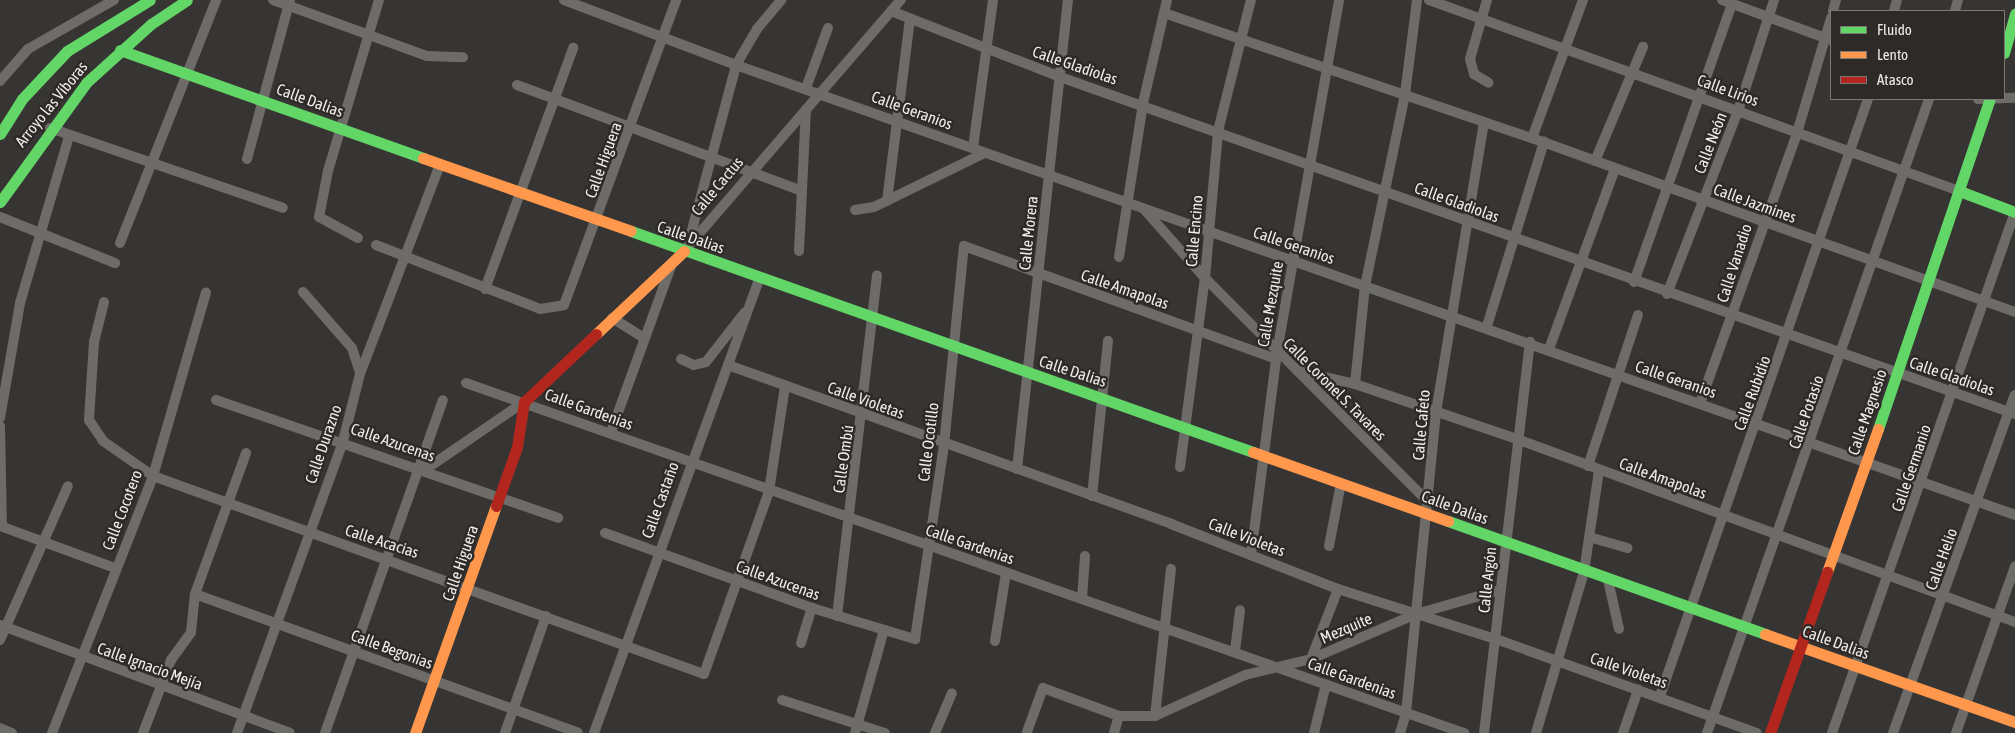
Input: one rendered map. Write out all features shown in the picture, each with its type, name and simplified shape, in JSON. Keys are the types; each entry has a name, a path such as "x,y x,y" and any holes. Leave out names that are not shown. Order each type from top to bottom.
{"street":[{"path":"0,81 4,67 44,38 114,0"},
{"name":"Arroyo las Víboras","path":"0,134 22,99 66,51 150,0"},
{"name":"Arroyo las Víboras","path":"0,202 50,128 87,82 120,50 187,0"},
{"path":"120,243 216,0"},
{"path":"273,0 289,3 433,57 463,58"},
{"path":"358,238 319,217 379,0"},
{"name":"Calle Geranios","path":"564,0 736,65 820,92 984,153 1050,173 1209,232 1487,326 1618,375 1757,422 2015,515"},
{"name":"Calle Higuera","path":"485,289 540,309 564,305 632,127 676,0"},
{"path":"686,248 736,65 756,29 781,0"},
{"name":"Calle Cactus","path":"524,402 686,248 901,0"},
{"path":"973,148 988,50 993,0"},
{"name":"Calle Morera","path":"1017,469 1068,0"},
{"path":"1119,257 1143,103 1167,0"},
{"name":"Calle Encino","path":"1180,467 1199,332 1218,131 1251,0"},
{"name":"Calle Mezquite","path":"1251,555 1276,355 1339,0"},
{"path":"1355,384 1365,286 1405,94 1417,0"},
{"name":"Calle Lirios","path":"1429,0 2015,212"},
{"path":"1487,0 1470,59 1474,74 1489,82"},
{"path":"1532,138 1583,0"},
{"name":"Calle Neón","path":"1667,294 1738,111 1774,0"},
{"path":"1634,282 1699,97 1727,2 1770,15 1829,39"},
{"path":"247,159 265,102 289,3"},
{"name":"Calle Gladiolas","path":"891,11 1060,77 1143,103 1667,294 1732,314 2012,413"},
{"name":"Calle Jazmines","path":"1164,13 1544,142 1763,223 2015,312"},
{"path":"2005,49 2015,14"},
{"path":"886,201 895,120 910,19"},
{"path":"806,88 828,28"},
{"name":"Calle Vanadio","path":"1700,403 1829,39"},
{"path":"1595,161 1643,47"},
{"path":"376,245 408,256 485,289 553,98 574,48"},
{"name":"Calle Dalias","path":"120,50 519,192 597,222 686,248 760,278 874,317 1027,374 1265,453 1341,483 1428,509 1506,543 1584,572 2015,722"},
{"path":"517,85 800,190"},
{"name":"Calle Rubidio","path":"1660,696 1692,610 1721,516 1789,334 1868,100"},
{"name":"Calle Potasio","path":"1706,733 1811,443 1906,172 1929,100"},
{"name":"Calle Magnesio","path":"1770,733 1962,192 1986,100"},
{"path":"799,251 800,190 806,109"},
{"name":"Calle Cafeto","path":"1400,733 1406,714 1428,509 1436,412 1449,314 1484,122"},
{"path":"50,128 150,165 283,208"},
{"path":"0,418 13,331 69,136"},
{"path":"1487,326 1544,142"},
{"path":"856,210 886,201 984,153"},
{"name":"Calle Durazno","path":"238,733 307,533 343,441 360,374 408,256 440,165"},
{"path":"1549,349 1615,169"},
{"name":"Calle Coronel S. Tavares","path":"1141,206 1276,355 1298,370 1428,509"},
{"name":"Calle Germanio","path":"1832,733 1923,483 2015,212"},
{"path":"0,217 114,263"},
{"name":"Calle Amapolas","path":"964,246 1199,332 1276,355"},
{"name":"Calle Ocotillo","path":"915,639 944,445 964,246"},
{"path":"610,432 643,336 673,261"},
{"name":"Calle Ombú","path":"836,616 864,414 877,275"},
{"name":"Calle Castaño","path":"594,733 690,462 760,278"},
{"name":"Calle Cocotero","path":"52,733 153,476 206,292"},
{"path":"304,292 352,348 360,374"},
{"name":"Calle Acacias","path":"104,302 92,364 88,398 96,433 153,476 227,505 307,533 389,558 704,674 738,581"},
{"path":"680,359 694,365 706,362 747,311"},
{"path":"1588,466 1638,315"},
{"path":"612,318 643,336"},
{"path":"1092,496 1108,341"},
{"name":"Calle Argón","path":"1484,733 1517,439 1530,342"},
{"name":"Calle Violetas","path":"728,364 944,445 1092,496 1338,589 1496,638 1638,690 1660,696 1757,733"},
{"name":"Calle Amapolas","path":"1298,370 1355,384 1517,439 1721,516 1778,533 1889,573 2015,622"},
{"name":"Calle Gardenias","path":"466,383 610,432 769,491 1166,629 1235,650 1272,666 1464,733"},
{"path":"738,581 769,491 785,386"},
{"name":"Calle Helio","path":"1893,733 2012,413 2015,395"},
{"name":"Calle Azucenas","path":"216,400 424,468 558,518"},
{"path":"325,733 424,468 443,400"},
{"path":"424,468 524,402"},
{"name":"Calle Higuera","path":"415,733 469,588 517,447 524,402"},
{"path":"0,426 1,526 116,568"},
{"path":"143,733 160,686 191,632 195,594 246,452"},
{"path":"1536,733 1561,661 1584,572 1599,470"},
{"path":"1329,546 1341,483"},
{"path":"0,640 3,626 68,486"},
{"name":"Calle Azucenas","path":"605,532 812,608 915,639"},
{"path":"1589,537 1627,548"},
{"path":"1082,599 1085,556"},
{"path":"1956,733 2015,566"},
{"path":"1155,716 1166,629 1171,569"},
{"path":"995,641 1006,573"},
{"path":"1608,580 1619,629"},
{"path":"1311,659 1338,589"},
{"name":"Mezquite","path":"1119,716 1155,716 1272,666 1311,659 1416,614 1500,590"},
{"name":"Calle Begonias","path":"195,594 578,733"},
{"path":"801,643 812,608"},
{"path":"1235,650 1240,610"},
{"path":"505,733 546,616"},
{"name":"Calle Ignacio Mejía","path":"3,626 290,733"},
{"path":"857,728 884,630"},
{"path":"1314,733 1326,684"},
{"path":"1027,732 1044,688 1119,716 1114,733"},
{"path":"1623,733 1638,690"},
{"path":"935,733 952,693"},
{"path":"782,700 857,728 885,733"},
{"path":"0,728 12,733"}],"traffic: fast":[{"path":"0,134 22,99 67,51 150,0"},
{"path":"0,202 87,82 151,24 187,0"},
{"path":"2005,49 2015,14"},
{"path":"120,50 423,158"},
{"path":"1878,429 1990,100"},
{"path":"1962,192 2015,212"},
{"path":"631,231 1253,452"},
{"path":"1448,521 1765,634"}],"traffic: slow":[{"path":"423,158 631,231"},
{"path":"596,334 684,251"},
{"path":"1827,572 1878,429"},
{"path":"1253,452 1448,521"},
{"path":"415,733 496,506"},
{"path":"1765,634 2015,722"}],"traffic: jam":[{"path":"496,506 517,447 524,402 596,334"},
{"path":"1770,733 1827,572"}]}
